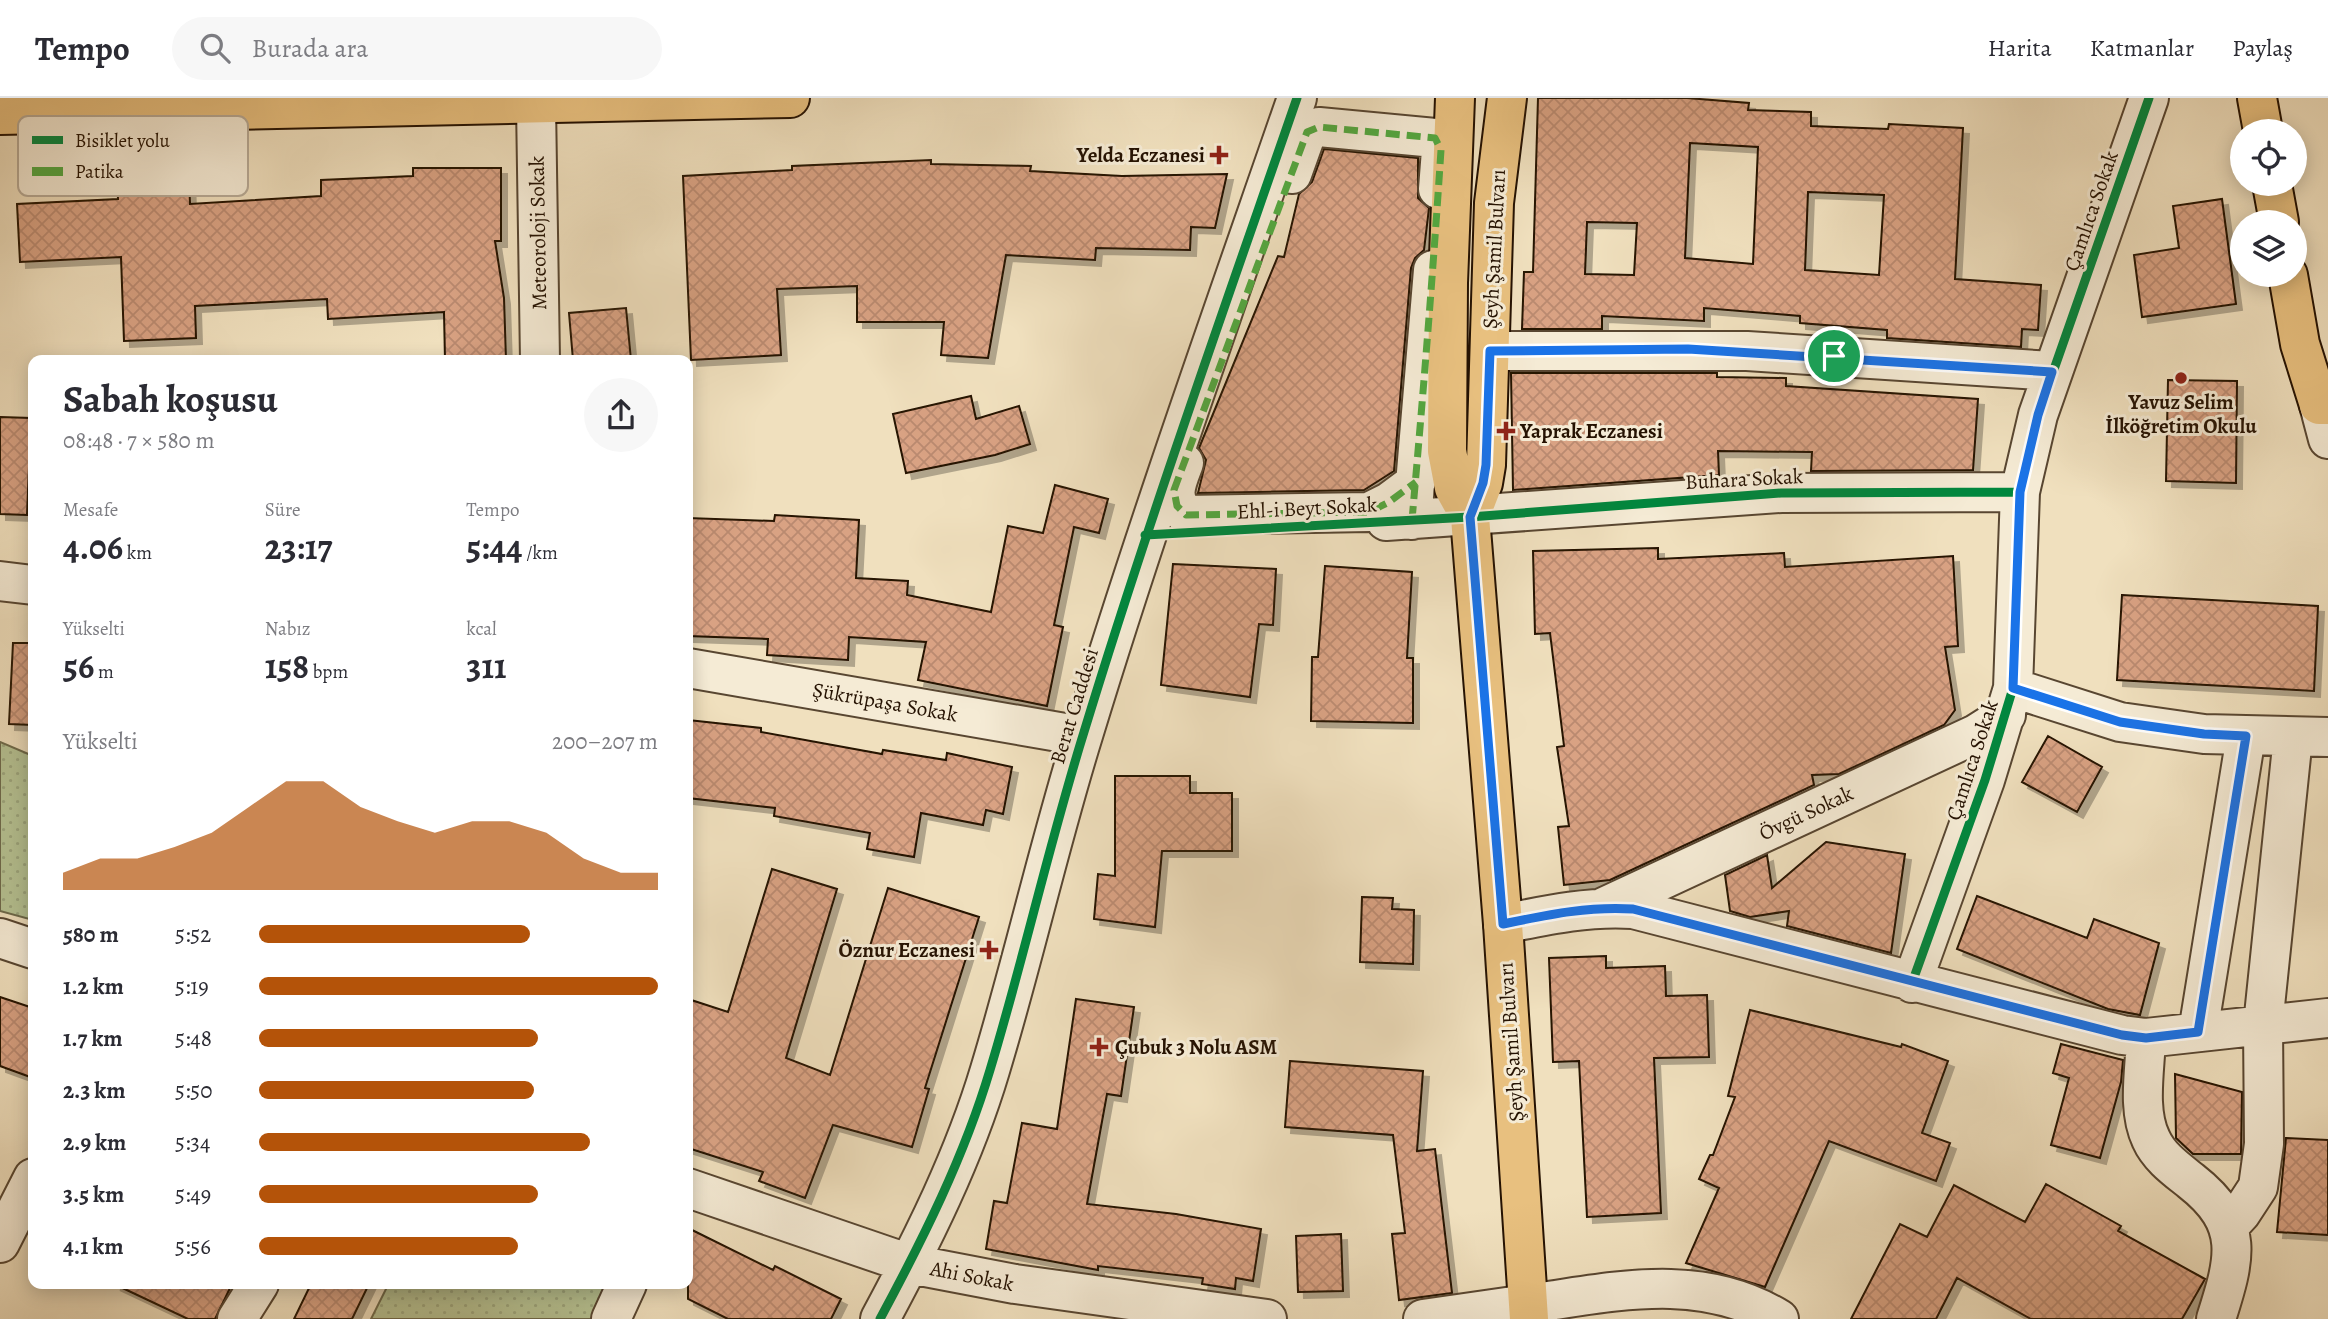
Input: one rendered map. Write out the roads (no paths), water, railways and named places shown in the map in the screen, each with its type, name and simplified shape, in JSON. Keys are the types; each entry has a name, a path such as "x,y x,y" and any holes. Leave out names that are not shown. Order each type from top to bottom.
{"main road":[{"path":"0,115 72,111 536,105 790,98"},
{"path":"1455,98 1448,283 1447,451 1454,488 1470,517"},
{"name":"Şeyh Şamil Bulvarı","path":"1507,98 1494,203 1486,465 1483,483 1470,517 1503,924 1528,1311"},
{"path":"2257,98 2261,119"},
{"path":"2290,287 2300,344 2325,416"}],"street":[{"name":"Berat Caddesi","path":"880,1319 910,1264 958,1161 990,1072 1082,736 1145,535 1297,98"},
{"name":"Çamlıca Sokak","path":"1912,983 2010,701 2020,492 2038,415 2148,98"},
{"name":"Meteoroloji Sokak","path":"536,105 540,355"},
{"path":"1412,520 1416,482 1441,150 1435,138 1319,128 1307,132 1174,490 1177,506 1186,515 1369,512 1389,502 1416,482"},
{"path":"1490,351 1747,351 2052,372"},
{"name":"Buhara Sokak","path":"1470,517 1781,493 2020,492"},
{"name":"Ehl-i Beyt Sokak","path":"1145,535 1470,517"},
{"path":"0,581 28,584"},
{"name":"Şükrüpaşa Sokak","path":"693,669 1082,736"},
{"path":"2010,701 2120,722 2204,734 2311,737 2263,1025 2264,1144 2258,1187 2229,1226"},
{"name":"Övgü Sokak","path":"1604,907 1976,734 2010,701"},
{"path":"2198,1032 2246,736"},
{"path":"1503,924 1564,911 1604,907 1653,913 1912,983 2122,1035 2146,1038 2328,1018"},
{"path":"0,938 28,947"},
{"path":"2146,1038 2144,1116 2149,1136 2158,1152 2215,1202 2229,1226 2231,1271 2216,1319"},
{"path":"0,1243 28,1188"},
{"name":"Ahi Sokak","path":"693,1190 910,1264 1015,1284 1267,1319"},
{"path":"1423,1319 1528,1311 1639,1287 1681,1287 1740,1301 1779,1319"},
{"path":"237,1319 256,1289"},
{"path":"611,1319 625,1289"}],"place":[{"name":"Yelda Eczanesi","path":"1219,155"},
{"name":"Yavuz Selim İlköğretim Okulu","path":"2181,378"},
{"name":"Yaprak Eczanesi","path":"1506,431"},
{"name":"Öznur Eczanesi","path":"989,950"},
{"name":"Çubuk 3 Nolu ASM","path":"1099,1047"}]}
